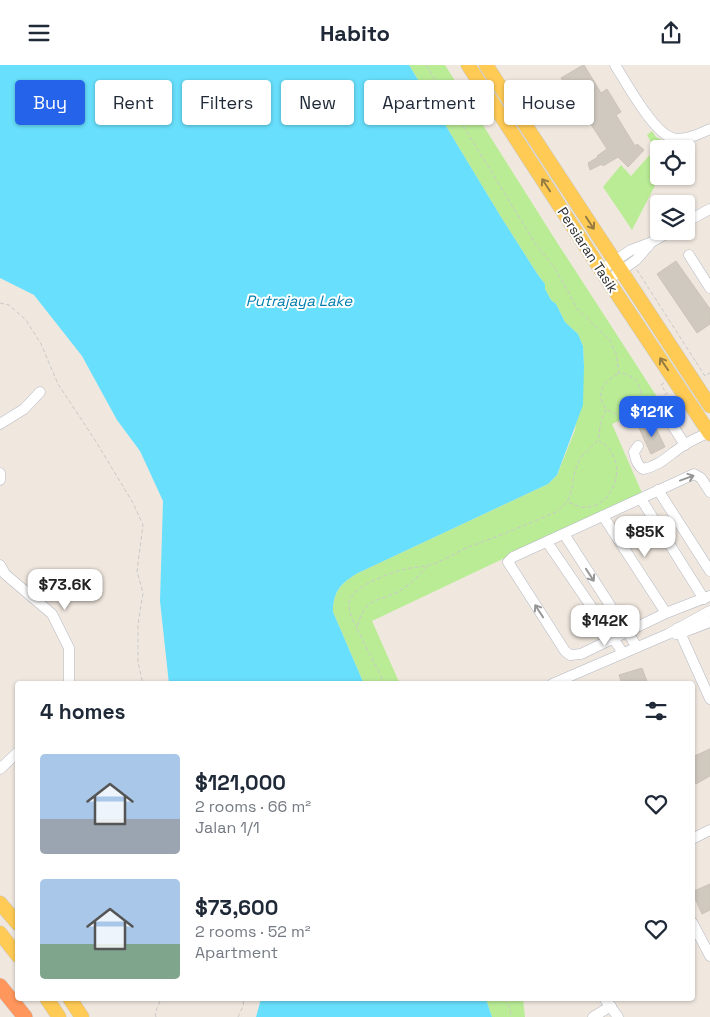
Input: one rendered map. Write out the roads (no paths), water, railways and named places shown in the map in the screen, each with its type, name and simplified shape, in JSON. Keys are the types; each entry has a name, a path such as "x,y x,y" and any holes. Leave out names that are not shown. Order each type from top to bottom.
{"highway":[{"path":"0,986 25,1017"}],"main road":[{"name":"Persiaran Tasik","path":"468,65 709,433"},
{"name":"Persiaran Tasik","path":"486,65 623,265 710,406"},
{"path":"0,903 15,920"},
{"path":"0,933 15,952"},
{"path":"48,1001 59,1017"},
{"path":"71,1001 82,1017"}],"street":[{"path":"615,65 652,121 664,135 671,138 687,138 710,129"},
{"path":"695,217 710,209"},
{"path":"604,275 623,265 655,240"},
{"path":"623,265 631,250 650,243"},
{"path":"689,255 710,288"},
{"path":"0,424 24,409 40,392"},
{"path":"653,416 671,423 685,445"},
{"path":"638,446 634,452 638,463 643,469 665,461 685,445 709,433"},
{"path":"0,473 0,480"},
{"path":"641,499 707,597 612,637 577,655 567,654 508,562 513,557 694,474 701,478 710,492"},
{"path":"658,490 710,571"},
{"path":"603,516 666,613"},
{"path":"564,534 637,647"},
{"path":"547,541 623,653"},
{"path":"0,565 5,574 52,614 69,648 69,681"},
{"path":"559,681 703,621 710,611"},
{"path":"679,631 710,699"},
{"path":"0,769 15,755"},
{"path":"695,837 710,829"},
{"path":"695,928 710,956"},
{"path":"594,1017 608,1003 618,1017"}],"water":[{"name":"Putrajaya Lake","path":"0,65 409,65 418,80 364,80 364,125 445,125 501,217 545,284 545,289 551,300 556,304 565,322 578,334 583,346 583,405 557,475 548,484 358,573 339,588 333,605 333,612 363,681 169,681 160,601 163,501 140,451 117,420 82,356 34,295 0,278"},
{"path":"260,1001 487,1001 492,1017 256,1017"}]}
